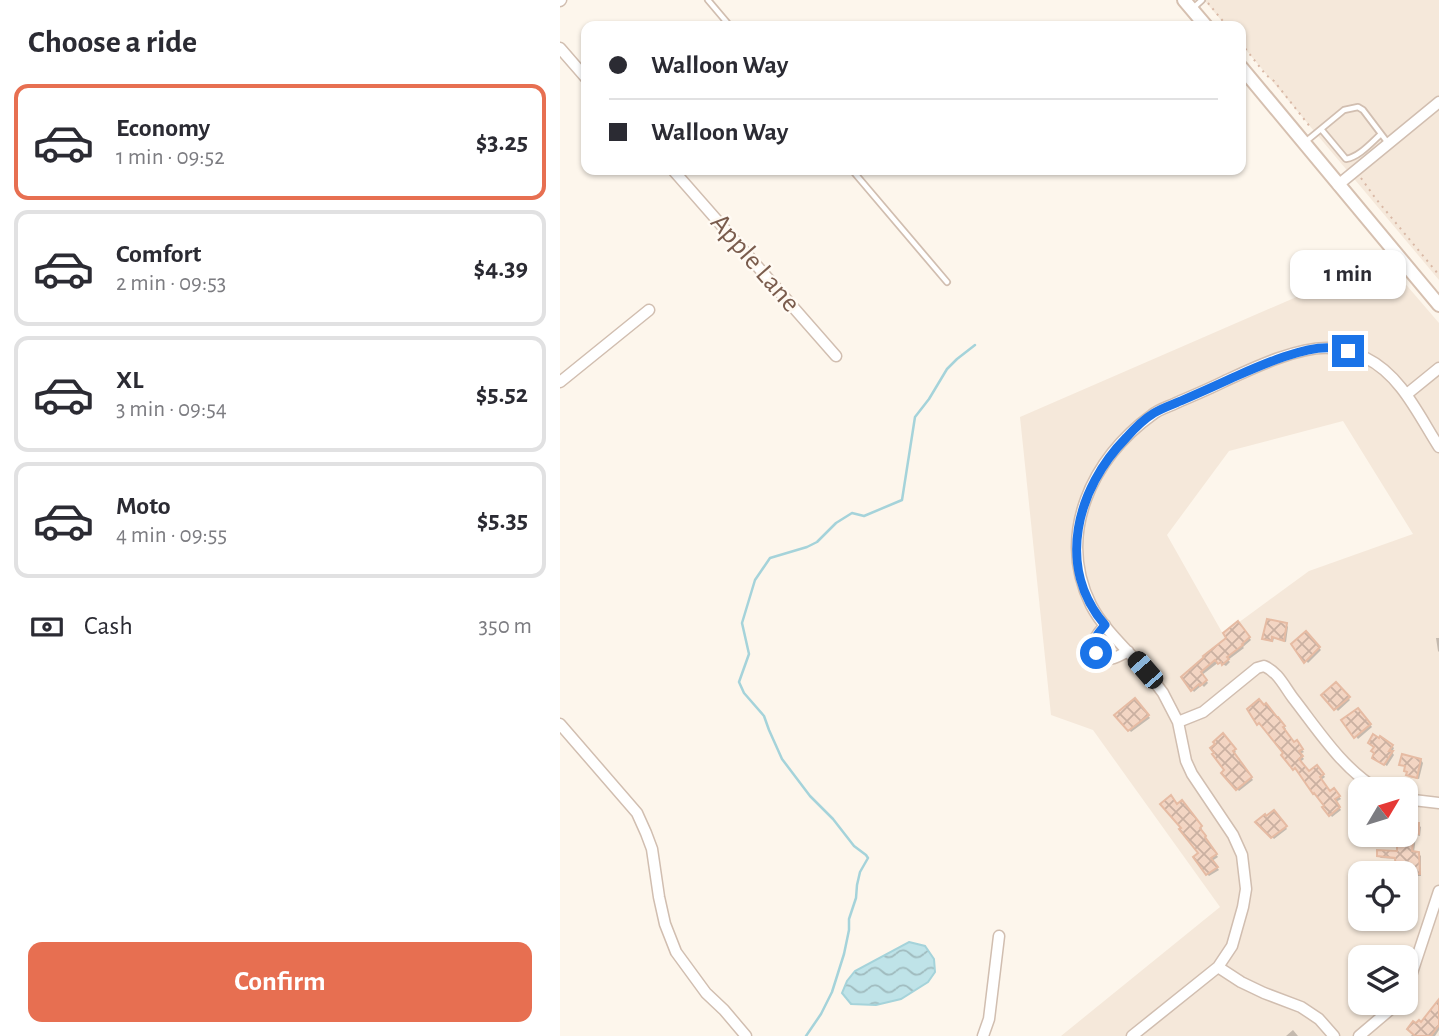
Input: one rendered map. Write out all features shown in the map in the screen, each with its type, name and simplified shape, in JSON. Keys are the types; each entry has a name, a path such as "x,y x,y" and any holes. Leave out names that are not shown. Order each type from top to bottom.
{"main road":[{"path":"1188,5 1202,21"},
{"path":"1246,73 1439,304"}],"street":[{"path":"560,48 581,72"},
{"path":"1338,185 1439,102"},
{"name":"Apple Lane","path":"677,175 836,356"},
{"path":"560,383 649,310"},
{"path":"1145,670 1105,625 1093,607 1078,565 1076,541 1091,487 1102,467 1117,446 1154,413 1268,361 1317,348 1333,348 1366,358 1381,368 1407,394 1439,447"},
{"path":"1407,394 1439,368"},
{"path":"1105,625 1093,645 1096,653 1101,658 1108,659 1128,651"},
{"path":"1178,722 1203,712 1257,668 1264,666 1276,673 1351,770 1361,777"},
{"path":"1132,1036 1218,967 1232,946 1246,889 1242,855 1233,835 1192,774 1186,761 1178,722 1154,681"},
{"path":"560,724 637,813 652,849 665,924 676,952 706,993 746,1036"},
{"path":"1418,801 1439,803"},
{"path":"1418,955 1439,891"},
{"path":"983,1036 989,1019 999,936"},
{"path":"1218,967 1241,982 1301,1007 1319,1019 1334,1036"},
{"path":"1359,1036 1384,1015"}],"lane":[{"path":"708,0 726,21"},
{"path":"1188,5 1204,0"},
{"path":"1304,143 1344,110 1358,107 1388,144"},
{"path":"1321,129 1346,159 1356,156 1381,134"},
{"path":"856,175 947,282"}],"path":[{"path":"1204,0 1223,21"}],"shaded area":[{"path":"1204,0 1439,0 1439,280 1246,50 1246,21 1222,21"},
{"path":"1384,259 1439,323 1439,1036 1061,1036 1220,907 1093,730 1051,715 1020,417","holes":["1343,421 1413,534 1309,571 1223,634 1167,535 1229,451"]}],"water":[{"path":"909,942 925,946 934,959 935,972 928,982 901,999 876,1005 851,1004 842,993 855,971"}],"building":[{"path":"1267,619 1287,623 1284,641 1272,637 1272,641 1262,639"},
{"path":"1238,621 1250,637 1227,657 1229,659 1222,665 1215,660 1201,672 1207,680 1191,691 1181,677 1226,638 1223,633"},
{"path":"1306,631 1320,647 1304,663 1291,644"},
{"path":"1336,682 1350,697 1334,710 1321,695"},
{"path":"1135,698 1149,715 1128,731 1114,715"},
{"path":"1259,699 1278,717 1294,742 1297,740 1303,749 1299,751 1303,756 1299,759 1309,771 1317,765 1324,774 1320,777 1330,791 1334,788 1340,796 1335,799 1340,807 1329,816 1295,768 1293,770 1281,755 1283,753 1259,723 1257,725 1247,709"},
{"path":"1358,708 1371,724 1354,738 1341,720"},
{"path":"1223,733 1252,777 1236,790 1221,773 1224,770 1210,748"},
{"path":"1373,734 1393,745 1389,751 1393,751 1384,765 1372,758 1374,753 1371,751 1374,747 1368,743"},
{"path":"1402,754 1421,759 1417,777 1406,775 1405,766 1399,765"},
{"path":"1171,795 1177,804 1182,800 1202,826 1200,828 1217,854 1211,858 1218,867 1206,875 1193,857 1198,853 1160,804"},
{"path":"1274,810 1287,826 1271,838 1255,822"},
{"path":"1397,847 1412,847 1412,851 1419,852 1420,874 1418,861 1395,861 1395,858 1377,856 1377,850 1397,851"},
{"path":"1439,999 1439,1025 1431,1036 1415,1036 1407,1029 1413,1021 1421,1022"}],"waterway":[{"path":"806,1036 832,992 844,954 860,872 868,858 810,796 782,759 764,716 744,693 739,682 749,654 742,623 755,580 770,558 817,542 836,523 852,513 864,516 902,500 915,417 947,369 975,345"}],"route":[{"path":"1096,653 1093,645 1105,625 1084,588 1076,541 1084,503 1102,467 1117,446 1154,413 1268,361 1317,348 1348,351"}]}
